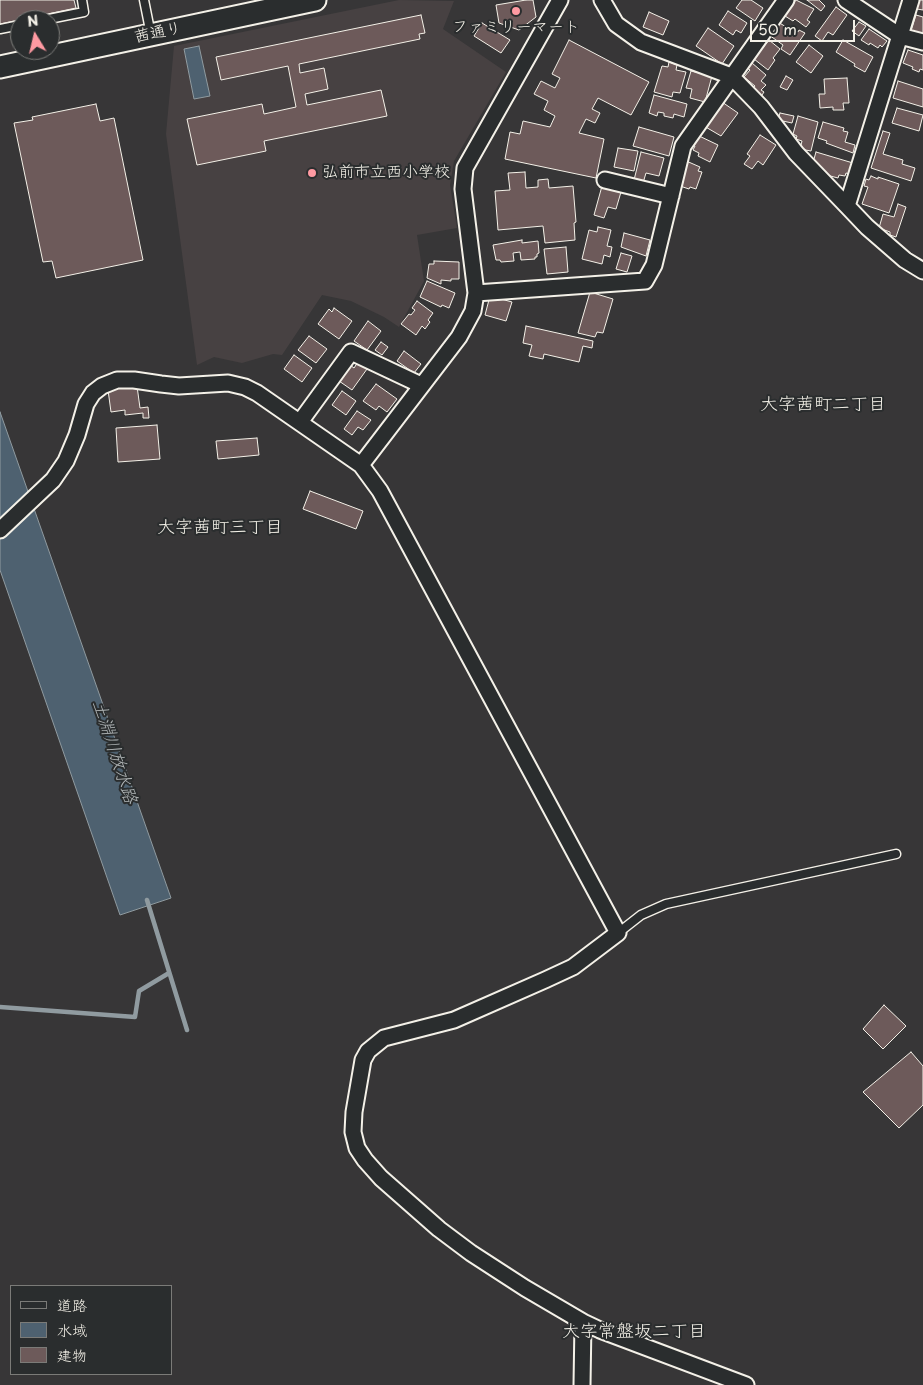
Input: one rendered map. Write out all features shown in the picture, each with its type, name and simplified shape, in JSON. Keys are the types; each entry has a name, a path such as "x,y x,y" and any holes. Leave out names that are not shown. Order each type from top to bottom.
{"street":[{"path":"361,465 459,336 473,311 476,293 463,189 465,168 560,0"},
{"path":"602,0 616,24 641,42 732,76 761,107 796,153 867,227 904,260 923,271"},
{"path":"476,293 645,281 654,265 683,146 786,0"},
{"path":"846,0 900,36 923,42"},
{"path":"847,206 911,0"},
{"name":"茜通り","path":"0,67 310,1"},
{"path":"605,180 671,196"},
{"path":"300,422 351,352 422,386"},
{"path":"0,530 53,480 66,461 77,435 86,404 93,393 102,386 117,380 134,380 179,386 228,383 244,387 258,392 361,465 380,491 618,933 579,963 545,980 454,1020 384,1038 368,1051 363,1060 354,1112 353,1132 358,1148 365,1160 382,1178 439,1229 471,1254 583,1322 746,1385"},
{"path":"582,1385 583,1322"}],"lane":[{"path":"60,17 84,12 82,0"},
{"path":"144,0 151,35"},
{"path":"618,933 641,915 666,904 896,854"}],"shaded area":[{"name":"弘前市立西小学校","path":"399,0 454,1 443,29 506,72 454,161 450,185 457,228 417,235 424,281 399,327 384,317 351,301 322,295 282,355 273,354 242,363 214,357 197,365 166,134 174,46"}],"water":[{"path":"199,46 210,96 194,99 184,49"},
{"path":"0,412 171,898 120,915 0,570"}],"building":[{"path":"0,0 74,0 76,8 60,11 10,10 10,22 0,24"},
{"name":"ファミリーマート","path":"533,0 536,17 519,30 499,23 496,5"},
{"path":"742,0 751,0 763,8 755,21 736,8"},
{"path":"796,0 814,9 807,20 810,22 806,27 795,19 793,21 785,16"},
{"path":"807,0 819,0 825,6 821,11"},
{"path":"919,0 923,0 923,10 917,9"},
{"path":"836,7 847,15 833,35 828,32 822,41 815,36"},
{"path":"728,11 747,23 741,33 736,30 733,35 719,25"},
{"path":"649,12 669,21 663,35 643,27"},
{"path":"421,15 425,33 419,34 420,39 299,64 300,73 324,68 328,89 305,94 307,105 381,90 387,116 264,141 266,151 197,165 187,119 262,104 264,114 296,107 288,66 221,80 216,57"},
{"path":"916,15 923,17 923,35 911,31"},
{"path":"778,22 791,30 792,28 798,32 799,30 805,33 790,55 781,49 783,45 769,35"},
{"path":"859,22 866,26 859,36 852,31"},
{"path":"482,23 510,40 501,53 474,36"},
{"path":"708,28 734,46 722,64 696,46"},
{"path":"869,29 887,41 882,47 880,45 878,48 870,43 869,45 861,40"},
{"path":"569,40 649,82 631,115 598,98 592,109 600,113 595,123 586,119 579,133 604,139 596,178 505,159 510,132 520,134 523,121 550,127 555,116 544,110 548,101 534,94 541,81 555,88 560,78 552,74"},
{"path":"769,40 780,49 773,58 775,60 768,70 754,59"},
{"path":"843,40 873,57 865,72 836,52"},
{"path":"809,45 823,56 811,73 796,62"},
{"path":"908,50 923,55 923,70 920,69 919,72 903,63"},
{"path":"669,62 677,65 676,70 686,72 680,93 673,92 672,97 654,92 662,66 668,67"},
{"path":"752,63 766,75 761,81 766,85 761,90 764,92 760,98 751,91 755,86 744,77 750,70 747,68"},
{"path":"691,71 712,76 705,102 690,98 692,89 686,88"},
{"path":"786,76 793,80 787,90 780,87"},
{"path":"847,78 849,103 843,103 844,110 833,110 833,107 820,108 819,94 825,94 824,79"},
{"path":"898,81 923,89 923,107 893,98"},
{"path":"654,95 687,104 684,117 674,114 673,118 664,116 664,113 658,112 657,116 649,113"},
{"path":"722,102 738,113 721,136 704,126"},
{"path":"96,104 100,121 114,118 143,260 56,278 52,261 43,262 14,123 33,120 32,117"},
{"path":"897,108 923,115 919,131 892,123"},
{"path":"780,113 794,116 792,123 778,120"},
{"path":"798,116 818,122 811,151 800,149 802,141 796,139 797,136 793,134"},
{"path":"823,122 844,128 843,131 848,132 845,142 855,145 853,153 818,138"},
{"path":"639,127 674,137 669,156 633,146"},
{"path":"883,131 890,133 883,154 903,160 902,164 915,168 911,181 871,168"},
{"path":"695,134 718,145 710,162 698,156 699,153 693,150 695,146 691,144"},
{"path":"760,135 776,145 763,165 758,161 752,169 744,164 750,156 747,154"},
{"path":"618,148 638,151 634,171 614,167"},
{"path":"641,152 664,158 659,176 646,173 643,183 634,180"},
{"path":"816,152 853,163 850,174 846,173 845,176 839,175 838,178 819,173 812,166"},
{"path":"684,160 700,167 698,171 702,172 696,189 677,185"},
{"path":"525,172 526,188 538,187 538,180 548,179 549,188 573,186 576,222 574,223 575,240 545,243 543,226 498,230 495,191 510,190 508,173"},
{"path":"871,176 899,184 889,213 862,204 868,187 864,186 866,179 869,180"},
{"path":"602,186 621,192 616,209 608,207 604,218 594,215"},
{"path":"898,204 906,207 896,237 890,235 890,232 879,228 883,214 894,217"},
{"path":"598,227 611,230 607,246 612,247 610,257 604,255 602,264 582,259 589,230 597,232"},
{"path":"624,233 650,240 646,256 621,247"},
{"path":"522,240 522,243 538,241 539,253 535,259 521,260 520,252 513,253 514,261 501,262 496,260 493,245"},
{"path":"566,247 568,272 547,274 544,249"},
{"path":"621,253 632,256 627,272 616,269"},
{"path":"434,261 459,262 459,279 451,279 451,281 441,280 441,284 427,278 429,264 434,264"},
{"path":"427,281 455,293 449,308 442,305 441,307 420,297"},
{"path":"590,292 613,299 603,333 597,332 595,337 578,333"},
{"path":"490,296 512,302 506,321 485,315"},
{"path":"417,301 433,313 425,329 422,326 416,335 401,324 415,310 412,308"},
{"path":"334,308 352,321 339,339 318,324 329,309 332,312"},
{"path":"368,321 381,331 367,350 354,341"},
{"path":"526,326 593,341 592,348 583,346 579,362 544,354 543,359 529,356 532,345 523,343"},
{"path":"309,336 327,349 316,363 298,350"},
{"path":"381,342 388,347 382,355 375,350"},
{"path":"404,351 421,364 414,373 397,361"},
{"path":"294,355 312,368 302,382 284,369"},
{"path":"358,362 367,369 352,390 339,381 350,365 354,368"},
{"path":"376,384 397,399 387,412 379,406 376,410 363,401"},
{"path":"137,386 140,408 148,407 149,418 143,418 143,413 125,415 125,410 111,412 108,390"},
{"path":"342,391 356,401 346,415 332,405"},
{"path":"357,411 371,420 363,430 358,427 352,435 344,429"},
{"path":"157,425 160,459 118,462 116,428"},
{"path":"257,438 259,455 218,459 216,441"},
{"path":"310,491 363,511 356,529 303,509"},
{"path":"884,1005 906,1026 883,1049 863,1029"},
{"path":"911,1052 923,1066 923,1105 899,1128 863,1092"}],"waterway":[{"name":"土淵川放水路","path":"147,900 187,1030"},
{"path":"0,1007 135,1017 139,991 169,973"}],"place":[{"name":"ファミリーマート","path":"516,11"},
{"name":"弘前市立西小学校","path":"312,173"}],"district":[{"name":"大字茜町二丁目","path":"823,405"},
{"name":"大字茜町三丁目","path":"220,528"},
{"name":"大字常盤坂二丁目","path":"634,1332"}]}
